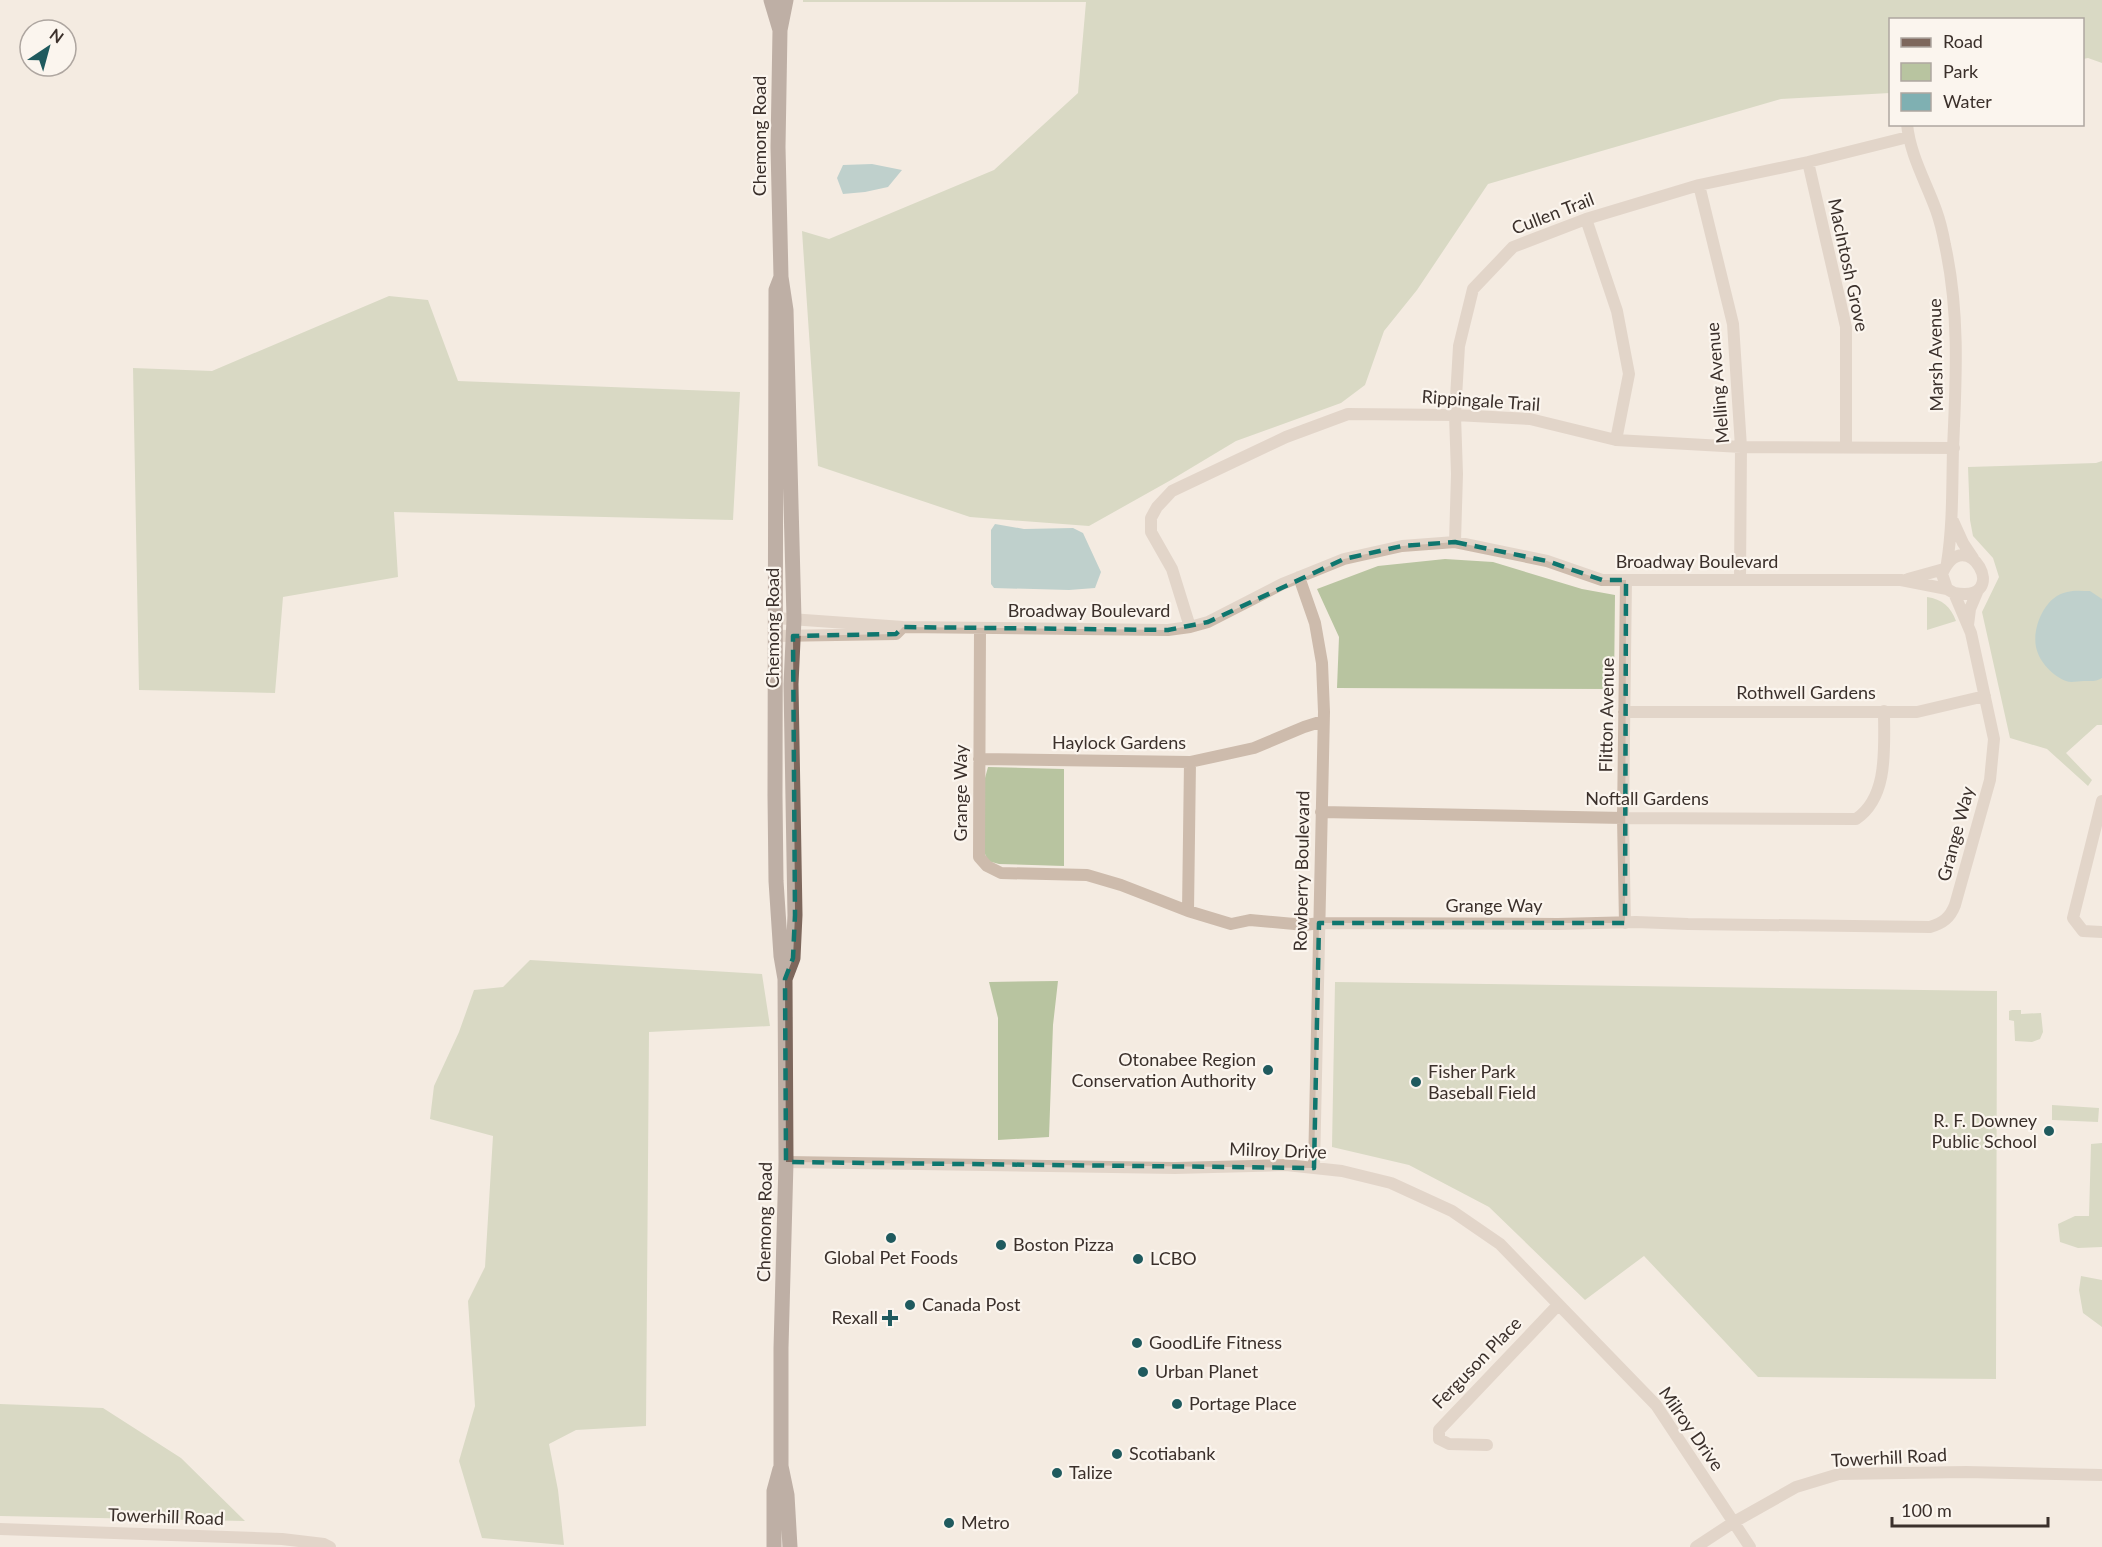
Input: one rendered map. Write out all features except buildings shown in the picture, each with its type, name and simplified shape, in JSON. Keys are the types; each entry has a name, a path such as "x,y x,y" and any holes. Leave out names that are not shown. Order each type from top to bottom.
{"main road":[{"name":"Chemong Road","path":"771,0 780,30"},
{"name":"Chemong Road","path":"785,979 793,958 795,915 791,684 794,619 786,310 781,277 778,147 780,30 786,0"},
{"name":"Chemong Road","path":"781,277 776,290 776,871 781,956 785,979 786,1162 781,1348 781,1466 787,1495 790,1547"},
{"name":"Chemong Road","path":"774,1547 774,1491 781,1466"}],"street":[{"name":"Cullen Trail","path":"1455,542 1456,366 1459,346 1473,289 1513,247 1586,219 1699,186 1808,162 1907,131"},
{"name":"Marsh Avenue","path":"1907,131 1936,211 1953,290 1956,331 1953,519 1945,566"},
{"name":"MacIntosh Grove","path":"1808,162 1846,327 1846,447"},
{"name":"Melling Avenue","path":"1699,186 1733,324 1741,447 1740,580"},
{"path":"1586,219 1617,311 1629,374 1616,440"},
{"name":"Rippingale Trail","path":"1191,627 1172,569 1151,532 1151,518 1156,507 1172,491 1286,437 1348,414 1455,415 1530,419 1616,440 1741,447 1953,448"},
{"name":"Marsh Avenue","path":"1953,519 1963,543 1973,558"},
{"name":"Broadway Boulevard","path":"776,618 903,627 1168,630 1208,622 1299,577 1344,559 1402,546 1455,542 1547,561 1602,580 1901,580 1950,591"},
{"path":"1960,556 1973,558 1982,567 1983,579 1978,590 1966,596 1950,591 1942,580 1945,566 1960,556"},
{"name":"Broadway Boulevard","path":"1901,580 1945,566"},
{"name":"Rowberry Boulevard","path":"1299,577 1315,623 1322,663 1323,721 1314,1168"},
{"name":"Flitton Avenue","path":"1625,923 1623,818 1626,580"},
{"name":"Grange Way","path":"1968,626 1970,609 1978,590"},
{"name":"Grange Way","path":"980,629 979,857 987,866 1001,873 1087,875 1231,924 1250,920 1305,925 1319,923 1625,923 1930,927 1942,924 1948,919 1955,905 1990,780 1994,739 1971,633 1950,591"},
{"name":"Broadway Boulevard","path":"776,636 896,634 903,627"},
{"name":"Rothwell Gardens","path":"1624,712 1917,712 1985,696"},
{"name":"Noftall Gardens","path":"1321,812 1623,818 1856,819 1870,807 1876,797 1884,751 1884,711"},
{"name":"Haylock Gardens","path":"979,759 1190,762 1254,748 1323,721"},
{"path":"1188,911 1190,762"},
{"path":"2102,801 2073,918 2083,932 2102,932"},
{"name":"Milroy Drive","path":"786,1162 1175,1168 1286,1165 1342,1172 1390,1183 1452,1211 1500,1244 1656,1405 1750,1547"},
{"name":"Ferguson Place","path":"1487,1445 1449,1444 1439,1439 1438,1430 1558,1305"},
{"name":"Towerhill Road","path":"1696,1547 1734,1521 1796,1487 1839,1474 1966,1472 2102,1475"},
{"name":"Towerhill Road","path":"0,1529 282,1539 324,1544 330,1547"}],"highlighted area":[{"path":"1455,542 1547,561 1602,580 1626,580 1625,923 1319,923 1314,1168 786,1162 785,979 793,958 795,915 793,636 896,634 903,627 1168,630 1208,622 1344,559 1402,546"}],"green space":[{"path":"803,0 2102,0 2102,63 2084,59 2084,18 1889,18 1889,93 1781,99 1488,184 1417,290 1384,331 1365,385 1341,403 1236,441 1089,526 970,517 818,466 802,231 829,239 994,170 1078,93 1086,2 803,2"},
{"path":"389,296 428,300 458,381 740,392 733,520 394,512 398,577 283,597 275,693 139,690 133,368 212,371"},
{"path":"2102,461 2102,725 2097,725 2066,753 2092,780 2088,786 2047,749 2010,738 1982,612 1999,577 1993,558 1973,536 1970,520 1968,467"},
{"path":"1445,559 1493,562 1582,589 1615,595 1614,689 1337,688 1339,637 1317,589 1378,566"},
{"path":"1927,597 1945,604 1956,621 1927,630"},
{"path":"988,767 1064,769 1064,866 999,864 988,861 982,847 985,778"},
{"path":"530,960 762,974 770,1026 649,1032 646,1426 576,1430 549,1444 558,1490 564,1545 482,1538 459,1461 475,1406 468,1301 485,1267 493,1136 430,1119 434,1086 459,1032 474,990 503,987"},
{"path":"1058,981 1053,1025 1049,1137 998,1140 998,1018 989,982"},
{"path":"1335,982 1997,991 1996,1379 1758,1377 1644,1256 1585,1300 1489,1207 1409,1165 1332,1147"},
{"path":"2021,1010 2021,1014 2041,1013 2043,1032 2040,1039 2032,1042 2015,1041 2014,1021 2009,1020 2009,1011"},
{"path":"2052,1105 2099,1108 2098,1122 2052,1120"},
{"path":"2102,1143 2102,1247 2078,1248 2060,1242 2058,1224 2075,1216 2089,1216 2091,1144"},
{"path":"2081,1276 2102,1280 2102,1327 2083,1313 2079,1290"},
{"path":"0,1404 103,1408 181,1458 245,1521 0,1516"}],"water":[{"path":"872,164 902,170 888,187 843,194 837,178 843,165"},
{"path":"995,524 1024,529 1073,528 1083,533 1101,572 1095,588 1069,590 994,588 991,584 991,530"},
{"path":"2070,591 2090,591 2102,599 2102,678 2093,681 2068,682 2052,672 2040,658 2035,639 2038,622 2052,599"}],"place":[{"name":"Otonabee Region Conservation Authority","path":"1268,1070"},
{"name":"Fisher Park Baseball Field","path":"1416,1082"},
{"name":"R. F. Downey Public School","path":"2049,1131"},
{"name":"Global Pet Foods","path":"891,1238"},
{"name":"Boston Pizza","path":"1001,1245"},
{"name":"LCBO","path":"1138,1259"},
{"name":"Canada Post","path":"910,1305"},
{"name":"Rexall","path":"890,1318"},
{"name":"GoodLife Fitness","path":"1137,1343"},
{"name":"Urban Planet","path":"1143,1372"},
{"name":"Portage Place","path":"1177,1404"},
{"name":"Scotiabank","path":"1117,1454"},
{"name":"Talize","path":"1057,1473"},
{"name":"Metro","path":"949,1523"}]}
